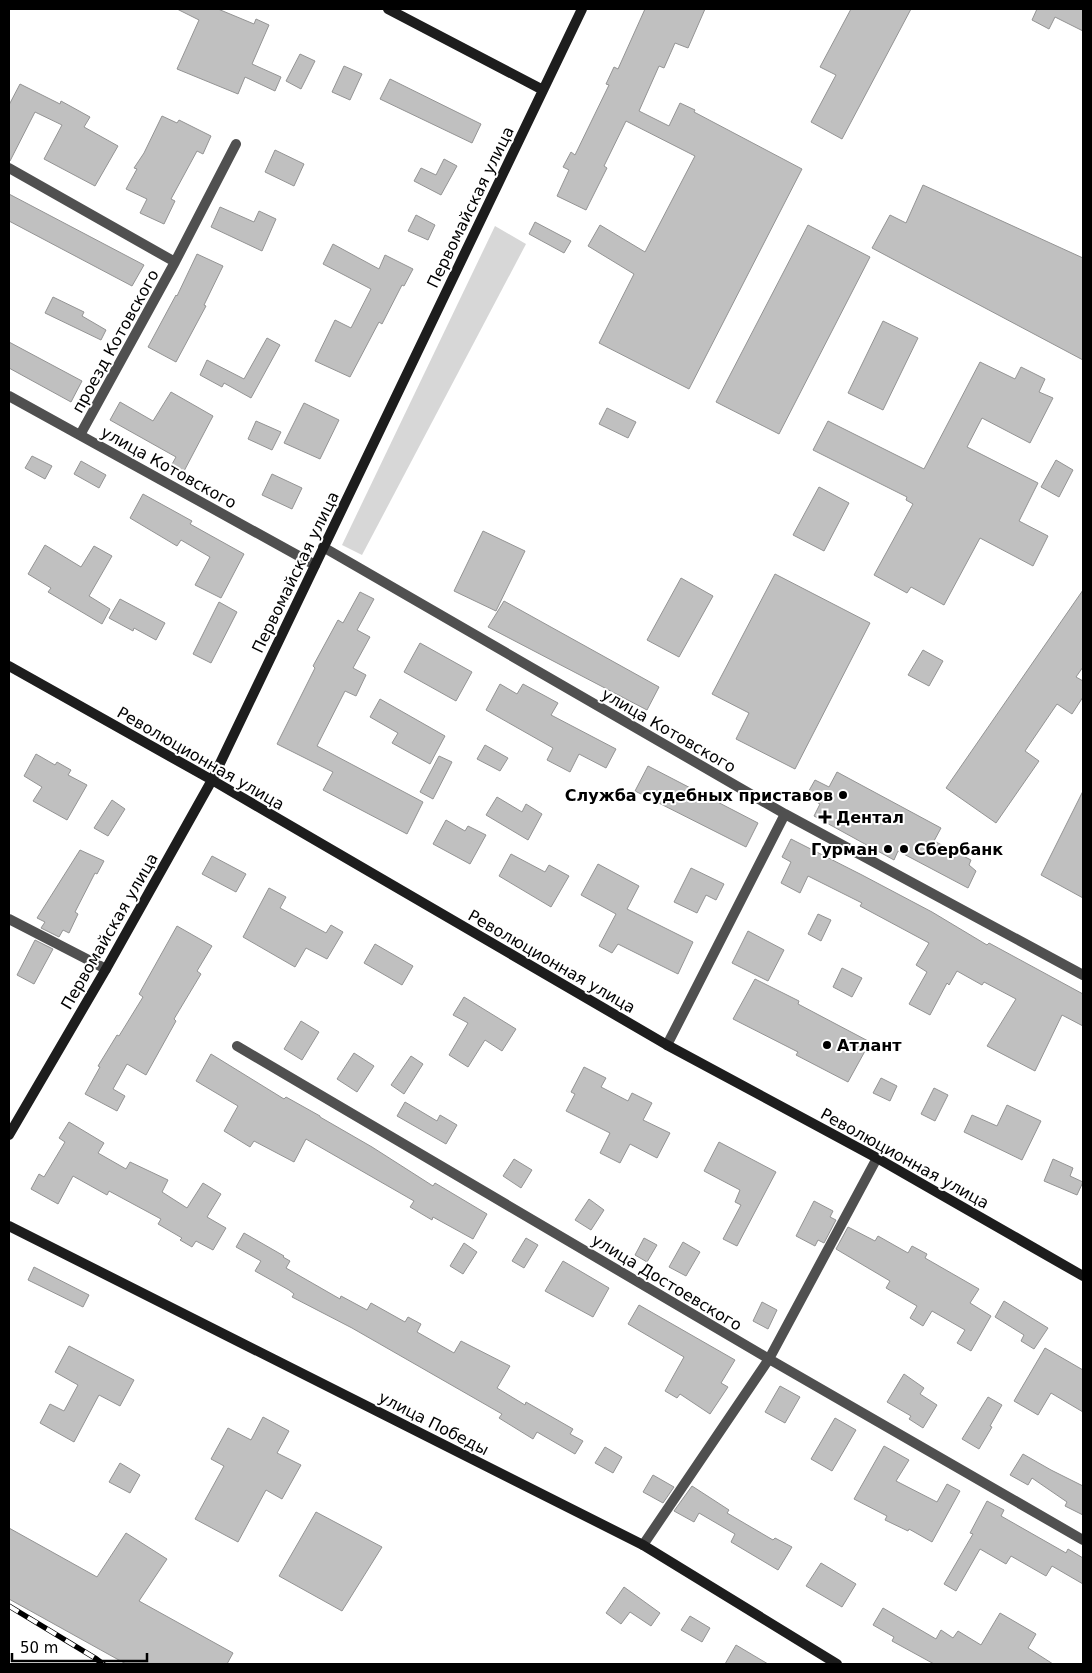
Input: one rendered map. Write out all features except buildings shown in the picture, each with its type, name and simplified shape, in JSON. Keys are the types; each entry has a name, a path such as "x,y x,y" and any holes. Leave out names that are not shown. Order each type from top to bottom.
{"street":[{"path":"388,9 543,90"},
{"name":"Первомайская улица","path":"9,1135 106,969 212,780 582,9"},
{"name":"проезд Котовского","path":"80,435 175,262 236,144"},
{"name":"проезд Котовского","path":"9,168 175,262"},
{"name":"улица Котовского","path":"9,396 315,565"},
{"name":"улица Котовского","path":"323,547 785,814 1083,975"},
{"name":"Революционная улица","path":"9,666 212,780 667,1045 877,1158 1083,1276"},
{"path":"667,1045 785,814"},
{"path":"9,919 106,969"},
{"name":"улица Достоевского","path":"237,1046 768,1359 1083,1540"},
{"path":"643,1545 768,1359 877,1158"},
{"name":"улица Победы","path":"9,1226 643,1545 837,1664"}],"shaded area":[{"path":"495,226 526,244 362,555 342,545"}],"railway":[{"path":"9,1606 103,1664"}],"place":[{"name":"Служба судебных приставов","path":"843,795"},
{"name":"Дентал","path":"825,817"},
{"name":"Гурман","path":"888,849"},
{"name":"Сбербанк","path":"904,849"},
{"name":"Атлант","path":"827,1045"}]}
